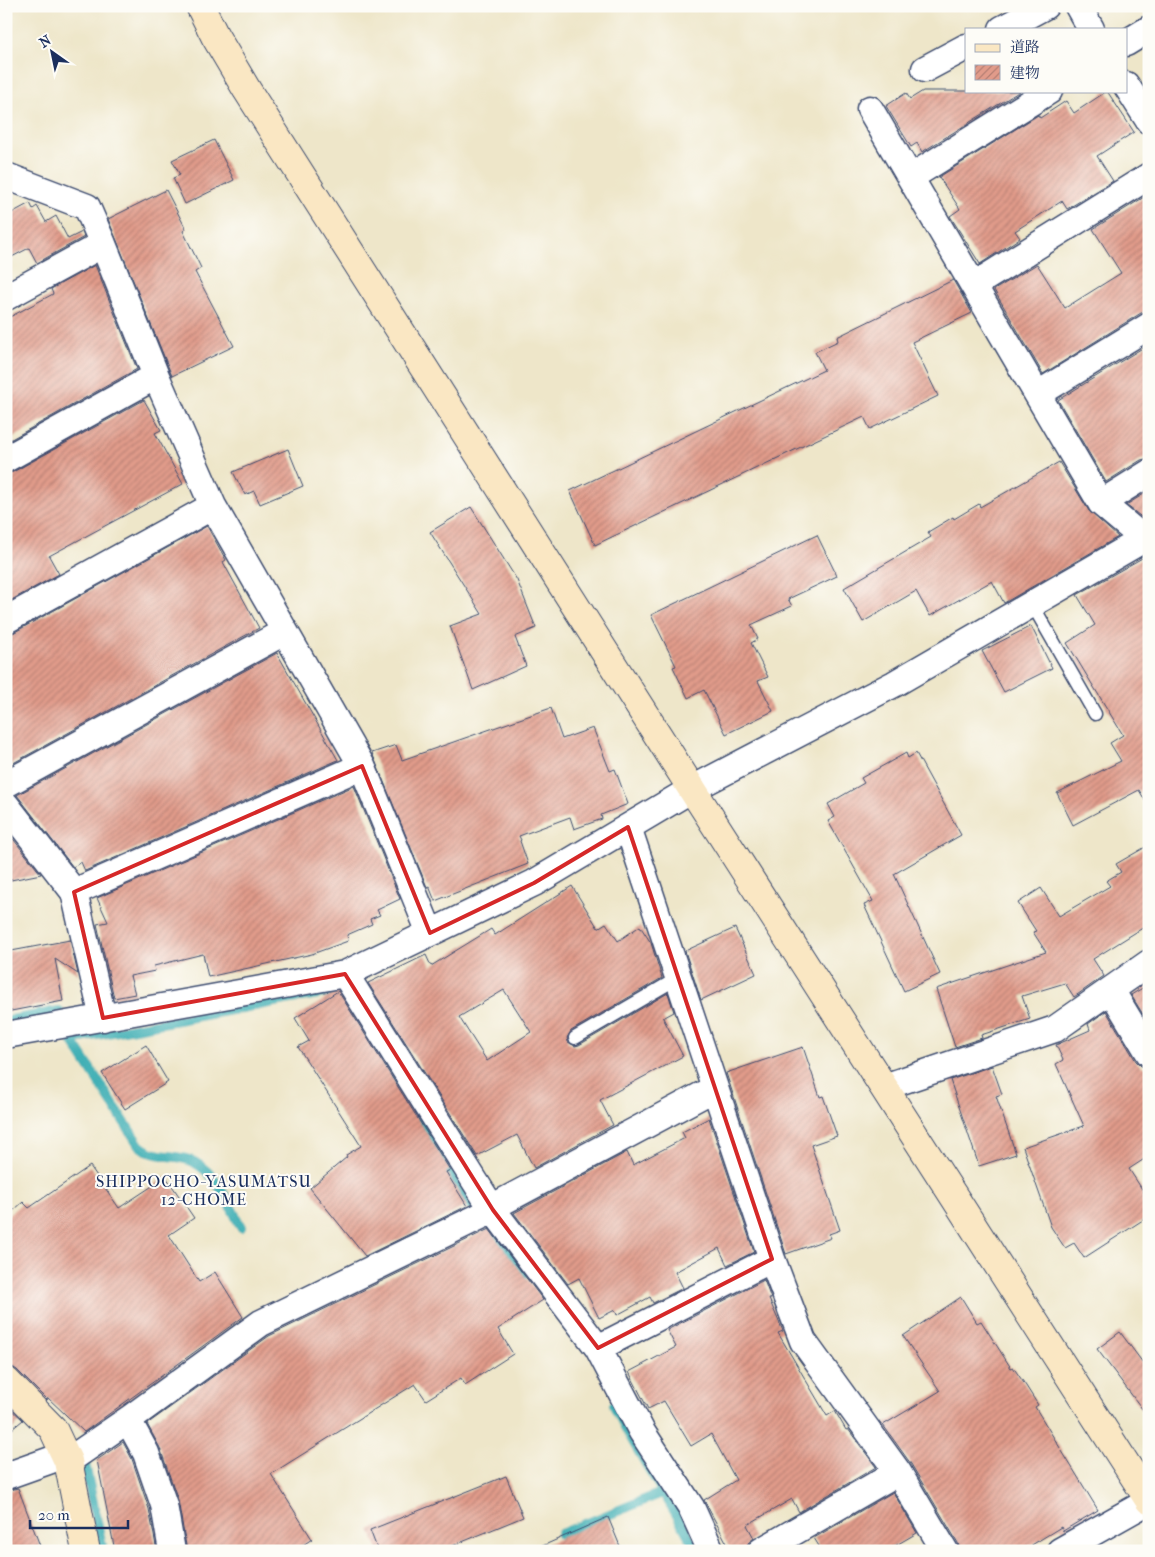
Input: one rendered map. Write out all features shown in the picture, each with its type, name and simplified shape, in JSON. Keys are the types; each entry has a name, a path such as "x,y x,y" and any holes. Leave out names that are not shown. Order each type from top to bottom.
{"street":[{"path":"200,6 215,36 252,98 692,789 1149,1500 1060,1551"},
{"path":"1004,28 1045,6"},
{"path":"1078,6 1091,28"},
{"path":"1128,42 1149,29"},
{"path":"925,69 965,48"},
{"path":"1128,88 1149,121"},
{"path":"911,177 1047,92"},
{"path":"6,1036 345,974 534,883 692,789 894,684 1032,604 1147,541 1102,503 870,109"},
{"path":"6,176 87,207 156,376 213,506 362,766 430,933"},
{"path":"974,285 1149,176"},
{"path":"6,297 103,244"},
{"path":"1038,394 1149,326"},
{"path":"6,459 156,376"},
{"path":"1102,503 1149,473"},
{"path":"6,620 213,506"},
{"path":"6,784 284,632"},
{"path":"74,892 362,766"},
{"path":"6,805 74,892 103,1018"},
{"path":"628,827 772,1259 803,1342 898,1472 945,1551"},
{"path":"884,1087 1055,1029 1149,963"},
{"path":"345,974 492,1209 598,1348 642,1432 691,1508 711,1551"},
{"path":"1111,990 1149,1053"},
{"path":"6,1476 66,1458 128,1420 261,1323 492,1209 715,1088"},
{"path":"598,1348 772,1259"},
{"path":"6,1382 53,1429 66,1458 86,1551"},
{"path":"128,1420 146,1453 164,1505 172,1551"},
{"path":"761,1551 898,1472"}],"lane":[{"path":"1032,604 1096,714"},
{"path":"575,1038 678,978"}],"highlighted area":[{"path":"362,766 430,933 534,883 628,827 772,1259 598,1348 493,1210 345,974 103,1018 74,892"}],"building":[{"path":"923,91 1018,92 922,152 917,143 911,147 886,106 906,93 910,99"},
{"path":"1108,92 1134,132 1097,156 1113,181 1067,209 1062,201 1015,231 1020,238 980,264 950,216 960,209 939,177 1038,115 1040,118 1066,101 1074,113"},
{"path":"214,140 234,180 185,204 173,178 180,175 172,160"},
{"path":"166,190 186,229 183,231 201,268 195,272 234,346 172,376 108,219"},
{"path":"1149,194 1149,311 1141,313 1043,374 994,290 1037,264 1065,308 1121,273 1093,229"},
{"path":"30,203 33,209 37,206 46,222 56,216 68,239 82,232 84,237 37,263 29,248 6,260 6,216"},
{"path":"95,265 137,369 6,442 6,319 53,294 51,289"},
{"path":"953,280 972,313 912,342 938,396 870,429 864,417 595,545 570,491 824,370 815,352 838,341 837,337"},
{"path":"1149,344 1149,458 1141,460 1106,482 1058,400"},
{"path":"144,400 161,430 155,433 183,484 49,556 59,574 6,603 6,474 13,472"},
{"path":"288,449 303,486 260,504 254,491 245,495 233,472"},
{"path":"1059,462 1089,511 1118,537 1004,603 992,581 930,616 916,591 863,622 844,588 931,537 928,532 953,517 954,519 979,504 980,507"},
{"path":"1149,491 1149,523 1126,505"},
{"path":"471,507 517,580 536,628 515,637 526,666 473,690 450,626 482,614 430,532"},
{"path":"207,526 226,560 223,562 259,628 6,767 6,635 13,633"},
{"path":"817,535 837,576 788,599 792,606 751,625 758,639 751,643 768,677 758,681 773,711 726,734 704,690 688,698 673,667 676,666 651,615"},
{"path":"1144,557 1149,558 1149,807 1139,790 1073,825 1057,793 1121,761 1110,743 1123,735 1067,643 1095,625 1077,595"},
{"path":"1031,626 1052,668 1004,692 982,651"},
{"path":"277,653 338,760 85,871 81,862 73,867 17,795"},
{"path":"551,708 562,739 593,728 610,771 615,769 628,804 601,815 602,819 574,829 570,817 519,836 528,864 435,901 429,886 427,887 372,753 396,745 402,760"},
{"path":"906,753 908,758 916,753 961,835 894,874 940,974 904,991 864,905 873,901 828,821 835,817 828,804 864,783 861,778"},
{"path":"354,786 400,899 377,910 380,915 370,919 372,924 347,935 348,941 312,954 208,977 203,954 154,966 155,971 130,976 135,994 114,998 97,924 108,922 97,898"},
{"path":"6,830 41,874 6,881"},
{"path":"1149,845 1149,924 1093,959 1104,976 1074,997 1065,983 1022,996 1030,1019 981,1035 982,1038 955,1047 936,989 1046,952 1033,932 1036,931 1018,903 1041,888 1059,916 1110,886 1106,881 1121,872 1116,864"},
{"path":"572,886 598,928 606,923 618,941 640,926 651,943 662,978 571,1031 567,1038 568,1042 575,1046 579,1045 668,993 674,1012 663,1018 683,1056 600,1100 613,1125 534,1168 517,1135 477,1156 368,983 426,955 431,966 491,929 495,935","holes":["504,990 531,1032 487,1061 459,1017"]},
{"path":"735,928 756,974 701,1000 685,951"},
{"path":"70,940 78,974 55,959 63,1001 6,1012 6,952"},
{"path":"1149,984 1149,1024 1131,995"},
{"path":"338,991 450,1170 446,1172 467,1206 365,1256 310,1188 347,1157 346,1155 361,1146 298,1047 309,1041 295,1018"},
{"path":"1106,1011 1136,1061 1141,1066 1149,1068 1149,1156 1129,1169 1149,1200 1149,1216 1084,1258 1074,1243 1065,1248 1051,1227 1023,1147 1084,1126 1056,1064 1063,1060 1056,1045 1090,1030 1088,1024"},
{"path":"146,1045 168,1082 125,1109 102,1073"},
{"path":"803,1047 820,1097 823,1096 837,1136 811,1145 840,1230 829,1234 831,1238 786,1254 726,1073"},
{"path":"992,1066 1002,1094 996,1096 1016,1154 979,1166 950,1080"},
{"path":"709,1118 754,1252 727,1265 719,1248 675,1272 683,1288 653,1303 650,1297 617,1315 615,1310 599,1318 579,1278 568,1284 514,1213 627,1152 633,1165 685,1138 682,1132"},
{"path":"90,1166 119,1208 166,1177 194,1218 169,1235 199,1282 215,1272 243,1317 84,1432 48,1398 47,1400 17,1370 11,1366 6,1366 6,1217 23,1202 29,1208"},
{"path":"489,1229 543,1300 498,1329 513,1354 465,1385 461,1378 426,1400 415,1384 271,1474 312,1539 294,1551 187,1551 178,1500 160,1448 147,1424 269,1336"},
{"path":"764,1280 771,1299 769,1299 783,1331 778,1333 827,1416 835,1411 846,1430 848,1429 876,1467 799,1512 792,1499 747,1525 754,1538 748,1543 746,1551 731,1551 704,1500 736,1480 711,1434 691,1446 664,1401 648,1409 629,1372 676,1347 667,1330"},
{"path":"961,1297 977,1323 981,1321 1011,1368 1013,1367 1026,1386 1038,1405 1035,1407 1098,1510 1063,1531 1061,1527 1022,1551 960,1551 958,1543 911,1464 883,1425 940,1391 903,1336"},
{"path":"1120,1332 1149,1371 1149,1418 1097,1349"},
{"path":"6,1404 23,1420 6,1434"},
{"path":"123,1442 132,1459 149,1509 157,1551 115,1551 97,1460"},
{"path":"506,1476 523,1517 440,1551 378,1551 370,1530"},
{"path":"18,1488 42,1551 6,1551 6,1491"},
{"path":"893,1492 917,1533 886,1551 822,1551 814,1538"},
{"path":"608,1517 622,1551 531,1551"}],"waterway":[{"path":"75,1039 340,990 347,1000"},
{"path":"6,1021 59,1011"},
{"path":"361,1023 471,1205"},
{"path":"73,1042 139,1145 152,1153 187,1159 210,1174 222,1191 241,1227"},
{"path":"495,1238 525,1273"},
{"path":"614,1405 633,1442 697,1551"},
{"path":"85,1464 103,1551"},
{"path":"561,1534 664,1492"}],"district":[{"name":"SHIPPOCHO-YASUMATSU 12-CHOME","path":"204,1190"}]}
